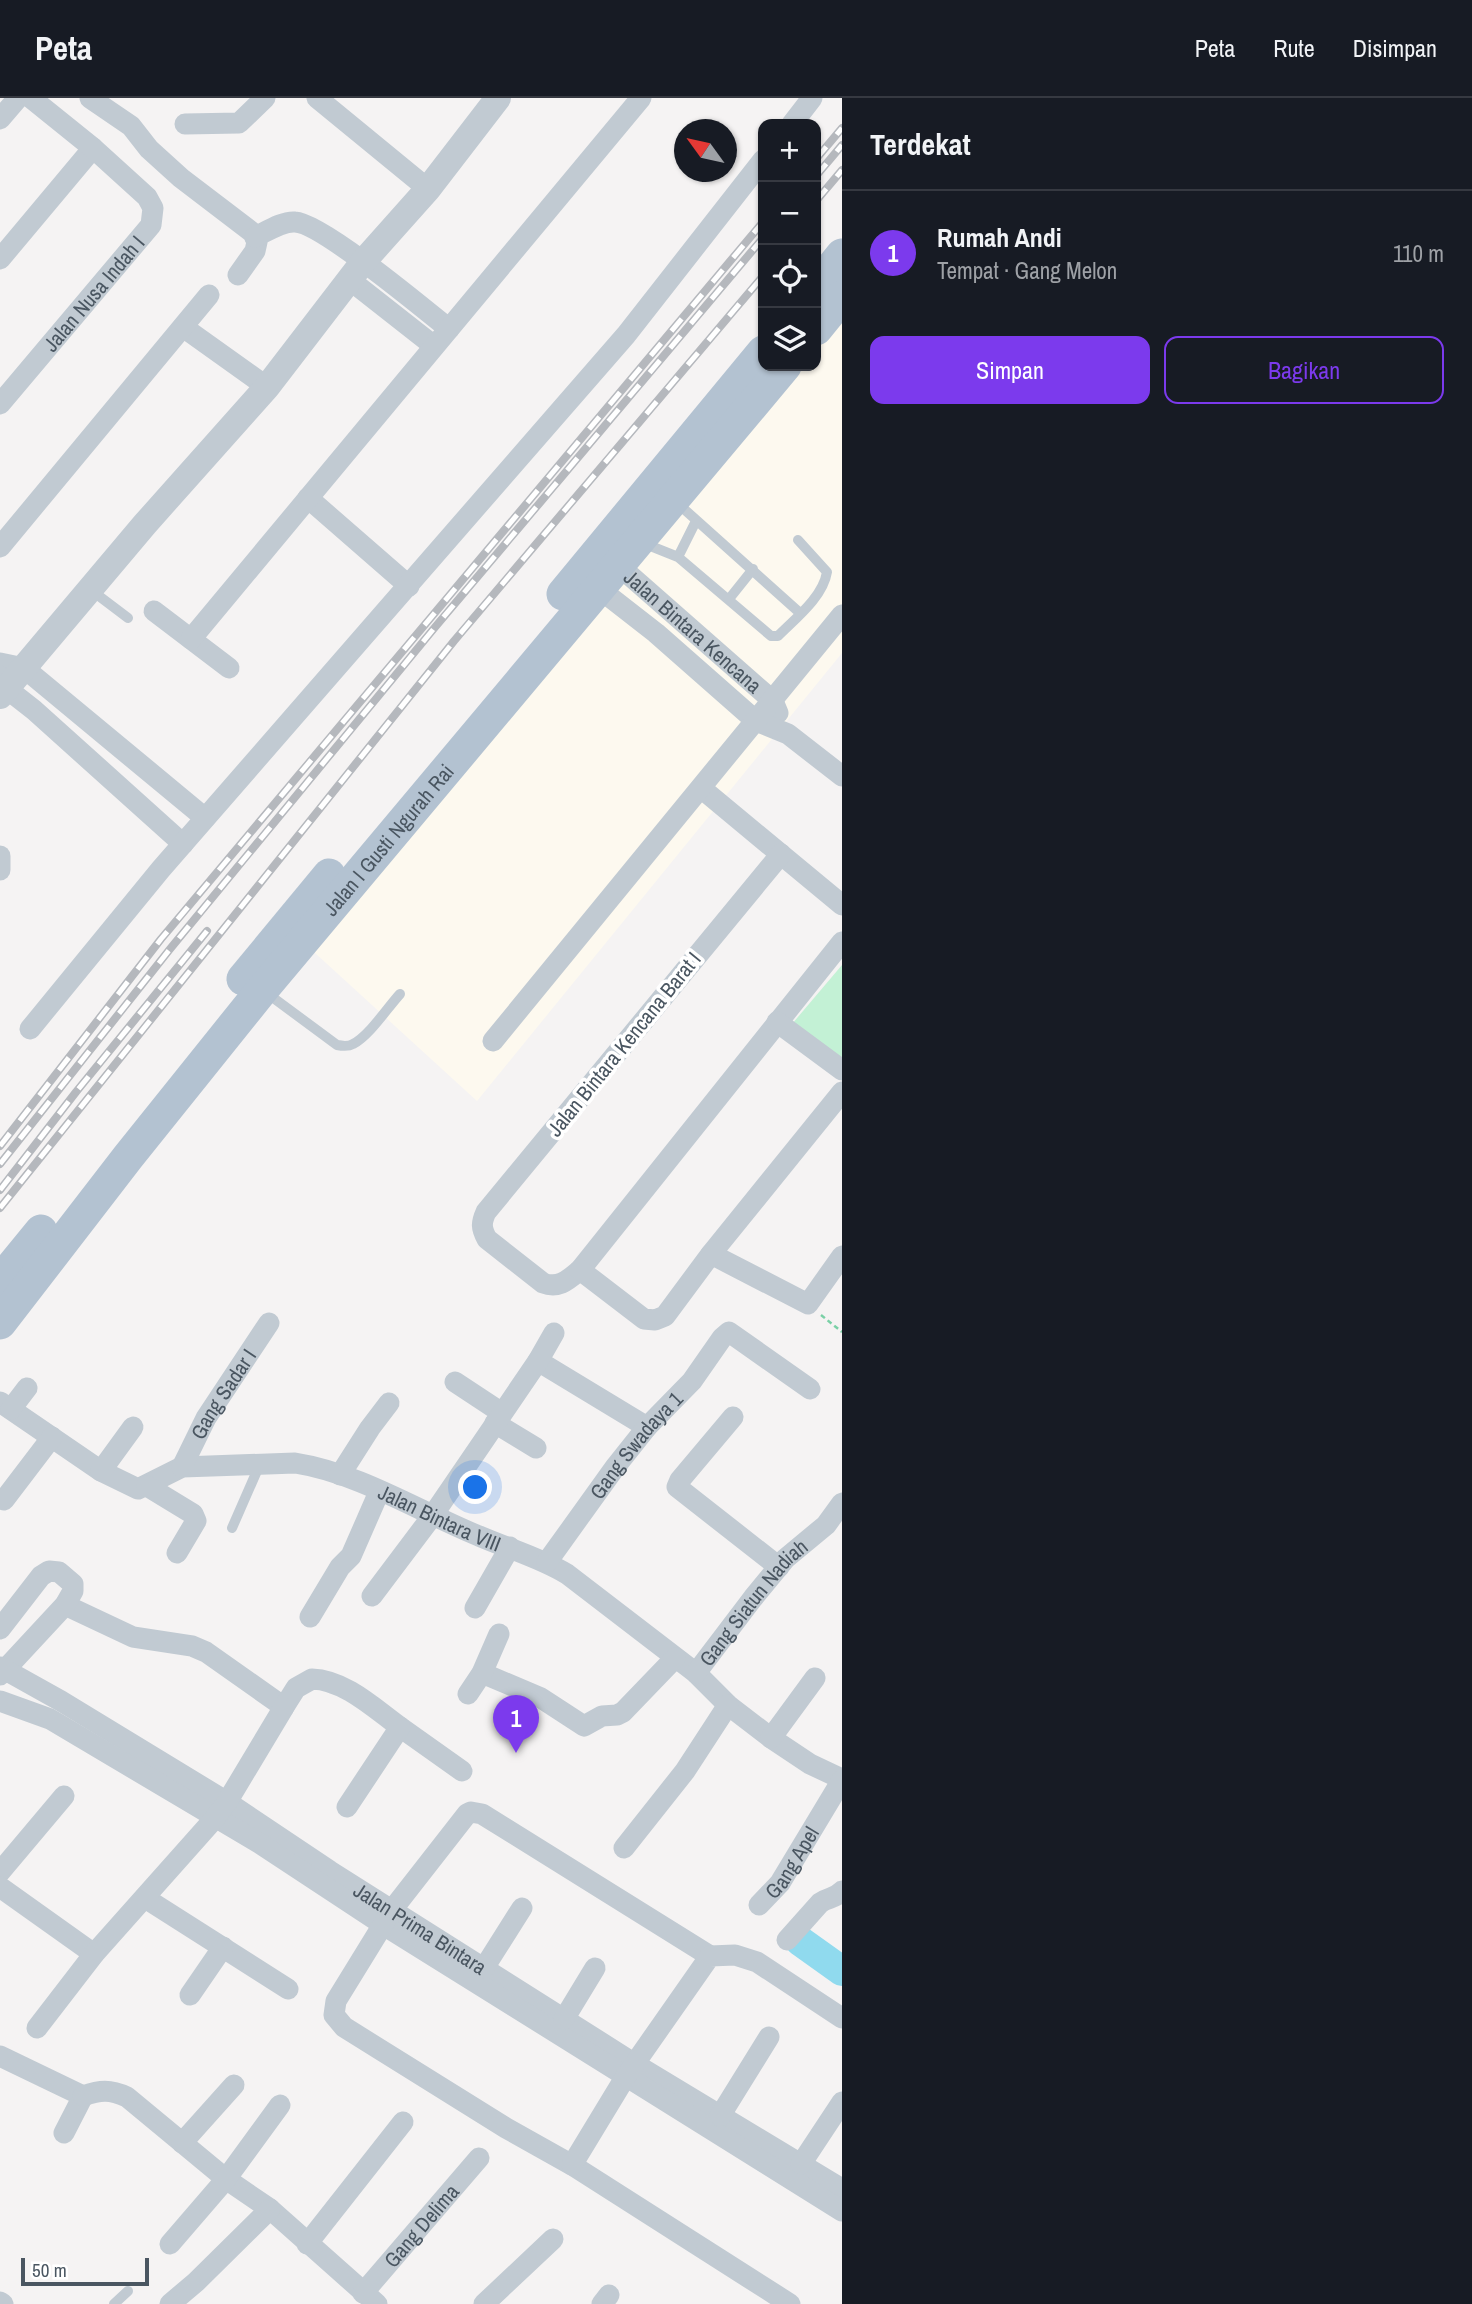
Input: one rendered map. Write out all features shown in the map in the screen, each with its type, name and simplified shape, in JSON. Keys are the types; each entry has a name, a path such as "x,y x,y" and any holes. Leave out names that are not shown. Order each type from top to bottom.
{"main road":[{"path":"821,282 842,255"},
{"path":"821,323 842,296"},
{"name":"Jalan I Gusti Ngurah Rai","path":"0,1281 272,943 618,564 673,499 731,412 758,361"},
{"name":"Jalan I Gusti Ngurah Rai","path":"0,1323 463,731 731,412 779,371"}],"street":[{"path":"0,119 18,98"},
{"name":"Jalan Nusa Indah I","path":"0,404 151,225 153,208 147,197 93,148 83,107 31,98"},
{"path":"185,124 239,123 265,98"},
{"path":"317,98 428,189"},
{"path":"6,678 91,590 145,524 267,387 357,271 428,189 498,98"},
{"path":"191,639 641,98"},
{"path":"796,119 812,98"},
{"path":"83,107 131,126 149,149 253,233 257,242 255,251 238,275"},
{"path":"0,259 93,148"},
{"path":"30,1029 205,818 626,335 758,166"},
{"path":"255,237 283,224 295,222 307,226 434,346"},
{"path":"357,271 449,328"},
{"path":"0,547 209,295"},
{"path":"183,327 267,387"},
{"path":"308,498 409,586"},
{"name":"Jalan Bintara Kencana","path":"618,564 773,701 788,734"},
{"name":"Jalan Bintara Kencana","path":"618,564 656,634 756,721 788,734 842,776"},
{"path":"154,611 229,668"},
{"path":"656,634 673,612"},
{"path":"493,1041 842,615"},
{"path":"6,678 205,818"},
{"path":"6,678 34,710 183,844"},
{"path":"701,788 842,905"},
{"name":"Jalan Bintara Kencana Barat I","path":"580,1270 560,1285 543,1283 488,1239 482,1230 486,1212 781,854"},
{"path":"0,856 0,870"},
{"path":"842,942 580,1270 644,1319 655,1320 665,1316 711,1254 842,1092"},
{"path":"777,1022 842,1070"},
{"path":"711,1254 808,1304 842,1256"},
{"name":"Gang Sadar I","path":"182,1466 206,1418 269,1323"},
{"name":"Gang Swadaya 1","path":"547,1562 615,1466 647,1427 692,1381 729,1332 810,1389"},
{"path":"372,1595 433,1514 538,1361 554,1333"},
{"path":"538,1361 647,1427"},
{"path":"455,1382 536,1448"},
{"path":"27,1388 6,1406 101,1471 133,1488 142,1489 147,1486 193,1514 195,1521 177,1553"},
{"path":"340,1475 389,1403"},
{"path":"733,1417 677,1487 779,1567"},
{"path":"101,1471 133,1427"},
{"path":"4,1500 52,1437"},
{"name":"Jalan Bintara VIII","path":"147,1486 182,1466 304,1464 340,1475 479,1536 547,1562 567,1574 696,1673 728,1705 771,1738 810,1764 842,1780"},
{"path":"310,1617 339,1569 351,1556 379,1492"},
{"name":"Gang Siatun Nadiah","path":"696,1673 779,1567 826,1525 842,1503"},
{"path":"475,1608 510,1547"},
{"path":"0,1629 41,1576 49,1571 59,1572 73,1584 73,1591 65,1605 1,1671"},
{"path":"65,1605 133,1637 192,1646 206,1652 284,1707"},
{"path":"468,1694 482,1673 499,1634"},
{"path":"482,1673 541,1698 581,1724 589,1724 602,1716 623,1712 675,1657"},
{"name":"Jalan Prima Bintara","path":"1,1671 61,1701 221,1810 631,2070 842,2211"},
{"path":"771,1738 815,1678"},
{"path":"37,2028 94,1954 221,1810 284,1707 304,1682 320,1679 352,1693 462,1771"},
{"name":"Jalan Prima Bintara","path":"0,1702 50,1719 221,1810"},
{"path":"624,1848 685,1771 728,1705"},
{"path":"348,1807 400,1727"},
{"name":"Gang Apel","path":"759,1905 779,1883 842,1780"},
{"path":"0,1872 64,1796"},
{"path":"790,2304 572,2165 506,2128 337,2021 334,2009 336,2001 387,1917 467,1814 476,1812 710,1956 735,1955 757,1962 842,2018"},
{"path":"0,1887 94,1954"},
{"path":"787,1940 820,1903 842,1891"},
{"path":"145,1898 288,1989"},
{"path":"484,1968 522,1908"},
{"name":"Jalan Prima Bintara","path":"387,1917 484,1968 564,2018 631,2070 720,2116 842,2189"},
{"path":"190,1995 223,1947"},
{"path":"572,2165 631,2070 710,1956"},
{"path":"564,2018 595,1968"},
{"path":"720,2116 769,2037"},
{"path":"0,2056 83,2096"},
{"path":"182,2143 234,2085"},
{"path":"64,2133 83,2096 100,2090 113,2090 127,2097 226,2179 270,2209 370,2299"},
{"path":"802,2164 842,2102"},
{"path":"170,2244 226,2179 280,2105"},
{"path":"307,2244 403,2122"},
{"name":"Gang Delima","path":"370,2299 480,2158"},
{"path":"170,2304 270,2209"},
{"path":"484,2304 553,2238"}],"lane":[{"path":"673,499 800,613"},
{"path":"678,557 696,522"},
{"path":"618,564 678,557 771,636 778,636 821,590 826,581 827,572 797,540"},
{"path":"729,599 753,569"},
{"path":"91,590 128,618"},
{"path":"262,990 337,1045 344,1046 353,1044 362,1037 400,994"},
{"path":"232,1528 260,1464"},
{"path":"114,2304 128,2291"}],"path":[{"path":"808,1304 842,1332"}],"shaded area":[{"path":"842,297 842,653 477,1101 303,942 781,371 821,371 821,323"}],"green space":[{"path":"842,965 842,1067 792,1024"}],"waterway":[{"path":"800,1941 842,1971"}],"railway":[{"path":"821,153 842,128"},
{"path":"821,170 842,145"},
{"path":"821,195 842,170"},
{"path":"0,1146 161,939 758,228"},
{"path":"0,1164 170,949 436,626 758,244"},
{"path":"0,1208 454,641 758,282"},
{"path":"0,1190 207,931"}],"place":[{"name":"Rumah Andi","path":"516,1753"}]}
